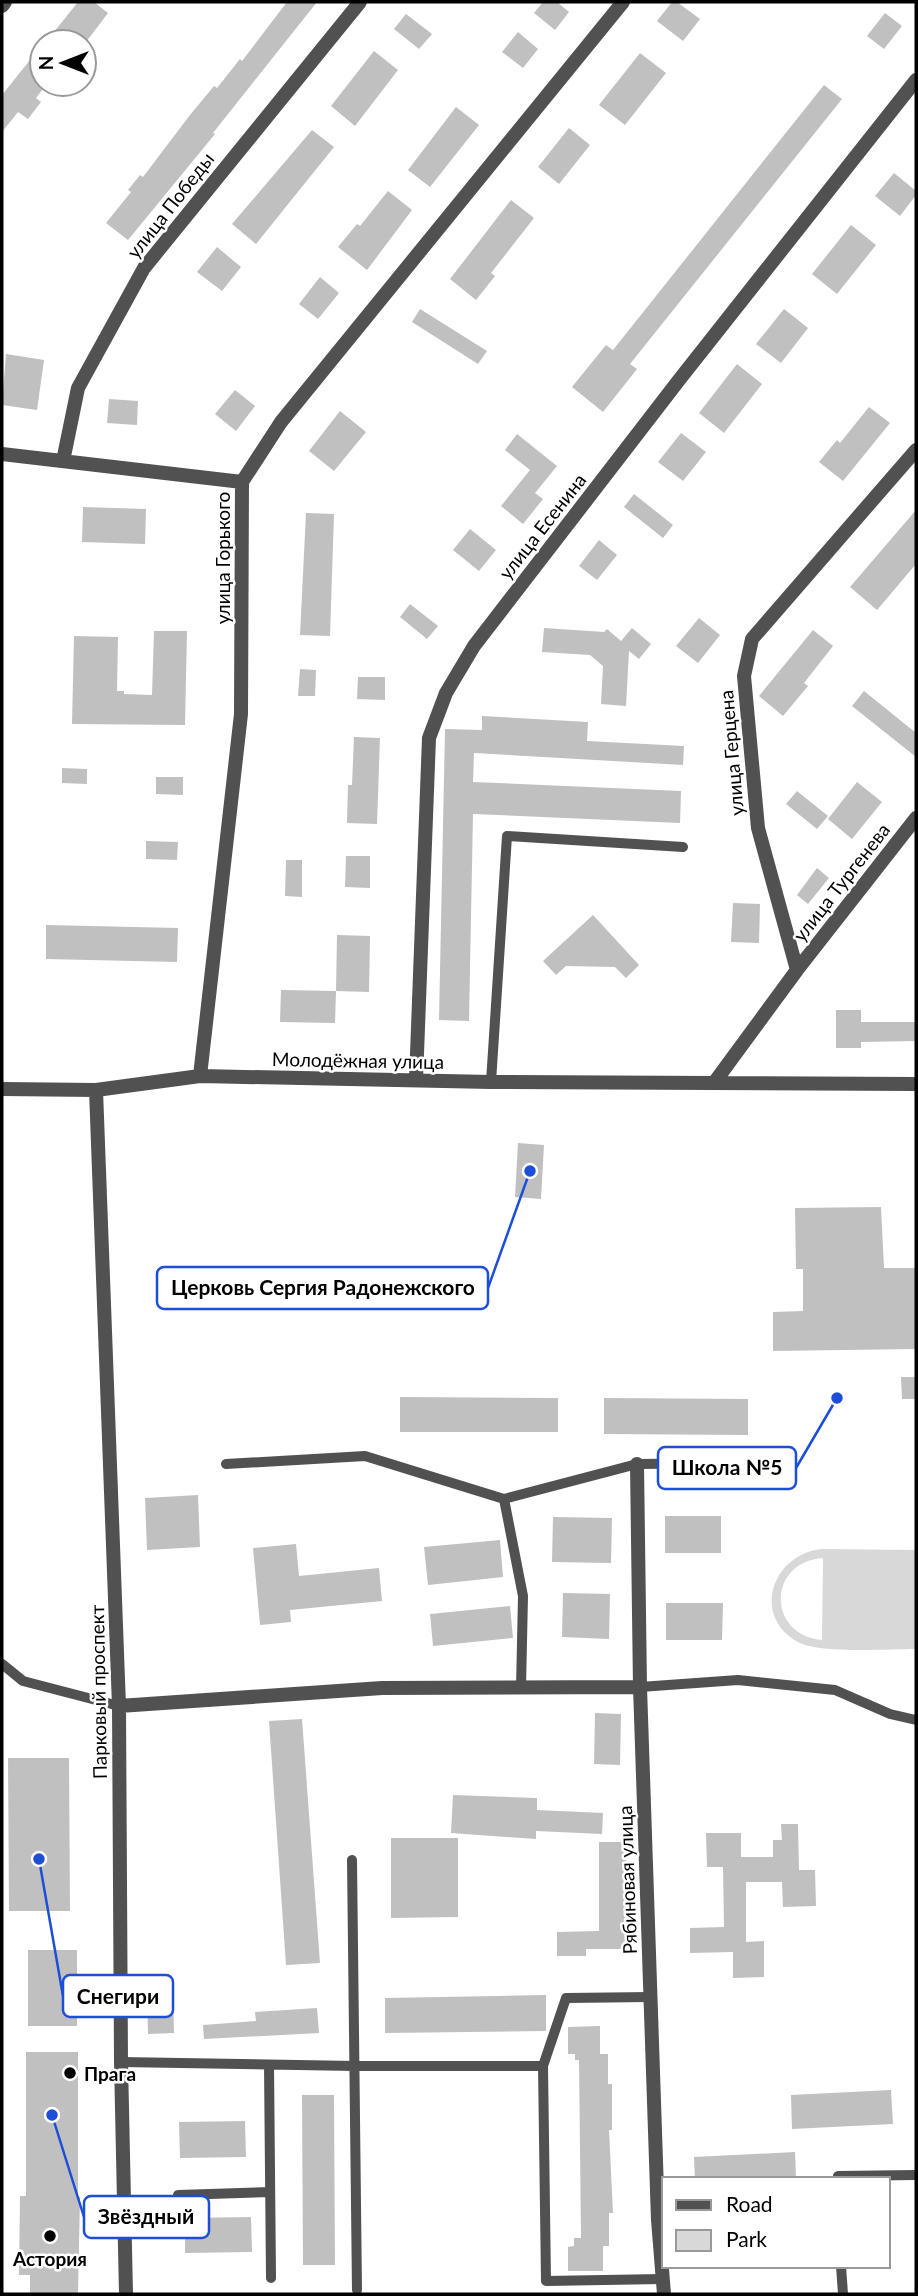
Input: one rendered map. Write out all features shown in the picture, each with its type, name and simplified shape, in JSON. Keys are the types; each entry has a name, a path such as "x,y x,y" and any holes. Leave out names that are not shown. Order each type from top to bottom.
{"street":[{"name":"улица Победы","path":"63,461 78,388 144,268 360,2"},
{"name":"улица Горького","path":"200,1076 241,714 242,482 281,422 623,2"},
{"name":"улица Есенина","path":"416,1080 429,738 446,693 474,646 679,380 916,80"},
{"name":"улица Герцена","path":"797,970 758,828 744,676 752,639 916,450"},
{"path":"2,454 242,482"},
{"name":"улица Тургенева","path":"797,970 916,818"},
{"path":"714,1083 797,970"},
{"name":"Молодёжная улица","path":"2,1089 96,1090 200,1076 491,1082 916,1084"},
{"name":"Парковый проспект","path":"96,1090 119,1706 121,2062 126,2294"},
{"name":"Рябиновая улица","path":"637,1464 640,1687 664,2294"},
{"path":"119,1706 382,1688 640,1687"}],"lane":[{"path":"491,1082 507,836 683,847"},
{"path":"226,1464 365,1456 504,1499 637,1464 735,1463"},
{"path":"504,1499 523,1596 521,1688"},
{"path":"2,1664 23,1681 119,1706"},
{"path":"640,1687 738,1680 835,1690 890,1714 916,1720"},
{"path":"352,1860 357,2290"},
{"path":"651,1997 566,1998 543,2066 546,2281 662,2279"},
{"path":"121,2062 543,2066"},
{"path":"269,2065 271,2278"},
{"path":"838,2177 916,2175"},
{"path":"178,2195 270,2192"},
{"path":"841,2268 843,2294"}],"green space":[{"path":"821,1549 916,1550 916,1649 822,1648 798,1642 783,1631 775,1617 772,1603 774,1588 780,1574 790,1562","holes":["823,1559 822,1640 804,1635 791,1626 783,1613 781,1599 783,1585 791,1572 804,1563"]}],"building":[{"path":"78,2 94,2 108,13 97,28 57,28"},
{"path":"287,2 317,2 213,133 215,134 128,240 106,223 131,192 128,190 140,175 143,177 214,86 217,88 240,59 242,61"},
{"path":"543,2 557,2 569,12 555,30 534,13"},
{"path":"672,2 677,2 700,19 683,41 657,21"},
{"path":"885,13 902,26 884,49 867,36"},
{"path":"406,14 432,34 419,49 394,29"},
{"path":"518,32 538,49 523,68 502,52"},
{"path":"374,51 398,70 355,126 331,106"},
{"path":"640,53 666,73 625,125 599,105"},
{"path":"28,62 28,98 36,98 41,102 28,119 18,112 2,132 2,95"},
{"path":"824,85 842,99 630,364 637,369 603,412 572,387 606,345 613,350"},
{"path":"456,107 479,125 430,187 408,170"},
{"path":"569,128 590,145 559,184 538,167"},
{"path":"312,130 334,147 256,244 232,224"},
{"path":"894,173 916,191 916,195 900,216 875,196"},
{"path":"388,191 412,210 367,270 338,247 357,224 360,226"},
{"path":"511,200 534,218 491,273 495,276 476,300 450,279"},
{"path":"851,225 876,245 837,294 812,274"},
{"path":"217,247 241,267 222,291 197,272"},
{"path":"320,277 339,293 318,319 299,304"},
{"path":"420,309 487,351 478,364 412,322"},
{"path":"784,309 808,328 781,363 756,344"},
{"path":"6,354 44,360 37,410 2,405"},
{"path":"737,364 762,384 724,433 699,413"},
{"path":"235,390 255,406 236,431 215,414"},
{"path":"109,399 138,401 137,425 107,423"},
{"path":"869,407 890,423 843,481 819,462 837,440 840,443"},
{"path":"340,411 366,432 334,471 309,451"},
{"path":"681,433 706,452 683,481 658,462"},
{"path":"517,434 557,466 535,493 543,499 523,524 501,506 530,470 505,450"},
{"path":"634,494 673,525 663,538 624,507"},
{"path":"83,507 146,509 145,544 82,542"},
{"path":"916,510 916,564 877,610 850,587"},
{"path":"306,513 334,514 330,636 300,635"},
{"path":"470,529 496,550 479,571 453,550"},
{"path":"599,540 617,555 597,580 579,566"},
{"path":"410,604 438,626 427,639 400,617"},
{"path":"699,618 720,635 698,663 676,646"},
{"path":"544,628 604,632 607,629 621,641 632,628 651,644 639,659 629,651 626,706 601,704 603,666 590,655 542,652"},
{"path":"813,630 833,646 804,683 808,686 783,716 759,696"},
{"path":"154,631 187,631 185,725 72,724 74,636 118,637 117,691 124,691 124,694 152,695"},
{"path":"300,669 316,670 315,696 298,696"},
{"path":"358,677 385,677 385,700 357,699"},
{"path":"864,691 916,733 916,757 852,706"},
{"path":"482,716 588,722 587,741 684,746 683,765 474,753 473,782 681,791 680,823 473,814 469,1021 439,1020 445,729 482,730"},
{"path":"354,737 380,738 377,824 347,823"},
{"path":"62,768 87,769 87,784 62,783"},
{"path":"156,777 183,777 183,795 156,794"},
{"path":"857,782 882,802 852,839 828,819"},
{"path":"797,791 828,816 817,829 786,804"},
{"path":"146,841 178,842 177,860 146,859"},
{"path":"346,856 370,856 370,888 345,887"},
{"path":"286,860 302,860 302,897 285,896"},
{"path":"817,868 829,878 808,904 797,895"},
{"path":"733,903 760,904 759,943 731,942"},
{"path":"593,915 639,965 626,978 615,967 566,966 556,975 543,961"},
{"path":"46,925 178,928 177,962 46,959"},
{"path":"337,935 370,936 369,992 336,991"},
{"path":"281,990 336,991 335,1023 280,1022"},
{"path":"836,1010 861,1010 861,1022 916,1022 916,1041 861,1042 861,1048 836,1048"},
{"path":"518,1143 544,1145 541,1199 515,1197"},
{"path":"881,1207 884,1268 916,1268 916,1349 773,1351 773,1312 803,1311 803,1269 796,1269 795,1208"},
{"path":"901,1377 916,1377 916,1399 902,1399"},
{"path":"400,1397 558,1398 558,1432 400,1432"},
{"path":"604,1398 748,1399 748,1435 604,1434"},
{"path":"198,1495 200,1547 147,1550 145,1498"},
{"path":"665,1516 721,1516 721,1553 665,1553"},
{"path":"553,1517 612,1518 611,1563 552,1562"},
{"path":"500,1540 503,1577 428,1585 424,1547"},
{"path":"296,1544 299,1576 379,1568 382,1601 290,1610 291,1622 260,1625 253,1548"},
{"path":"563,1593 610,1594 609,1639 562,1637"},
{"path":"666,1603 723,1603 722,1640 666,1640"},
{"path":"510,1606 513,1638 433,1646 430,1614"},
{"path":"595,1713 621,1714 620,1765 594,1764"},
{"path":"302,1719 320,1963 286,1965 269,1721"},
{"path":"8,1758 69,1758 70,1911 9,1911"},
{"path":"453,1795 537,1798 537,1810 603,1813 602,1834 536,1831 536,1839 451,1833"},
{"path":"781,1824 798,1824 799,1870 815,1870 816,1906 783,1907 782,1882 746,1882 746,1942 764,1941 764,1977 733,1978 733,1952 690,1953 690,1928 724,1927 723,1867 707,1867 706,1833 741,1833 741,1857 773,1857 773,1840 782,1840"},
{"path":"391,1838 458,1838 458,1917 391,1918"},
{"path":"599,1842 626,1842 626,1949 586,1949 586,1956 557,1956 557,1932 599,1931"},
{"path":"28,1950 77,1950 77,2026 28,2026"},
{"path":"173,1994 174,2033 148,2034 147,1995"},
{"path":"546,1995 546,2031 385,2033 385,1998"},
{"path":"317,2008 319,2033 204,2039 203,2025 256,2021 255,2012"},
{"path":"600,2026 600,2054 608,2054 608,2084 612,2084 612,2130 609,2130 613,2213 609,2213 609,2246 603,2246 603,2271 568,2271 568,2247 574,2246 574,2238 581,2238 579,2060 575,2060 575,2054 568,2054 568,2027"},
{"path":"26,2052 78,2052 78,2294 30,2294 30,2275 19,2275 20,2196 26,2196"},
{"path":"891,2090 893,2124 792,2129 791,2095"},
{"path":"302,2095 334,2095 335,2265 303,2265"},
{"path":"245,2121 246,2157 180,2158 179,2122"},
{"path":"795,2152 796,2177 695,2177 694,2157"},
{"path":"251,2217 252,2252 185,2253 185,2218"}],"place":[{"name":"Церковь Сергия Радонежского","path":"530,1171"},
{"name":"Школа №5","path":"837,1398"},
{"name":"Снегири","path":"39,1859"},
{"name":"Прага","path":"70,2073"},
{"name":"Звёздный","path":"52,2115"},
{"name":"Астория","path":"50,2236"}]}
